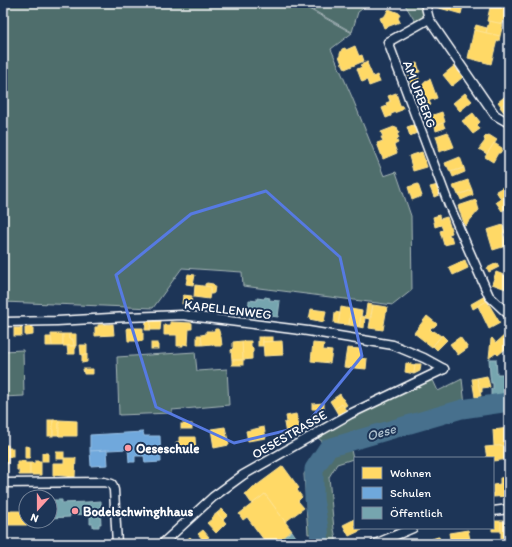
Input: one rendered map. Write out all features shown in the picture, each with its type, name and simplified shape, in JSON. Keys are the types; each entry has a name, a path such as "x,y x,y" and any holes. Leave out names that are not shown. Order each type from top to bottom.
{"street":[{"path":"426,3 429,19 495,115 509,123"},
{"name":"AM URBERG","path":"429,19 388,42 449,205 489,296 507,313 509,313"},
{"name":"KAPELLENWEG","path":"3,322 182,315 393,345 424,358 444,369"},
{"name":"OESESTRASSE","path":"162,544 213,497 243,475 350,414 444,369"},
{"path":"3,483 104,482 112,484 114,490 117,544"},
{"path":"494,511 509,509"},
{"path":"375,544 411,529"}],"highlighted area":[{"path":"266,191 340,257 362,356 305,426 234,443 156,407 116,275 191,214"}],"green space":[{"path":"3,3 298,3 352,33 331,49 384,176 396,172 411,216 412,290 393,305 243,286 242,272 182,268 153,308 3,302"},
{"path":"300,3 370,3 358,12 352,32"},
{"path":"404,3 423,3 426,17 416,23"},
{"path":"23,350 24,396 3,397 3,351"},
{"path":"195,352 197,371 227,369 229,405 172,410 172,413 119,415 117,357"},
{"path":"432,378 438,391 462,379 465,405 326,445 317,437 374,406"},
{"path":"350,445 353,459 337,464 329,477 334,529 337,544 323,544 322,533 308,534 304,474 322,449 331,450"}],"building: Wohnen":[{"path":"437,3 451,3 463,6 461,14 436,7"},
{"path":"491,3 507,6 503,24 487,21"},
{"path":"389,9 399,13 400,15 398,18 400,22 384,28 380,18 385,16"},
{"path":"489,21 503,24 500,36 486,33"},
{"path":"476,25 487,28 486,33 474,30"},
{"path":"474,30 500,36 499,41 497,40 491,64 468,58"},
{"path":"355,46 359,56 362,55 364,61 345,69 339,56 342,49 345,48 346,50"},
{"path":"368,62 367,63 373,77 377,75 380,82 369,86 367,80 362,82 357,69 362,67 360,65"},
{"path":"417,63 420,72 411,74 409,65"},
{"path":"454,66 463,77 452,86 443,75"},
{"path":"417,73 420,82 411,84 409,75"},
{"path":"430,79 437,98 422,103 418,92 422,89 421,86 425,81"},
{"path":"396,93 400,105 403,108 402,110 391,114 391,116 386,118 382,108 387,106 386,103 391,101 388,96"},
{"path":"465,93 472,101 460,111 453,103"},
{"path":"508,94 509,100 501,106 498,102"},
{"path":"509,100 509,116 508,117 500,107"},
{"path":"429,101 431,105 420,108 419,104"},
{"path":"442,112 445,122 432,127 427,117"},
{"path":"473,113 480,122 477,125 480,129 473,134 462,121"},
{"path":"443,123 445,128 436,131 435,126"},
{"path":"416,124 419,132 410,136 407,127"},
{"path":"397,127 399,133 397,134 399,138 396,139 398,143 394,145 397,153 383,159 377,143 383,141 381,132"},
{"path":"448,132 454,147 439,152 436,136"},
{"path":"489,135 497,140 487,154 479,149 485,141 484,138"},
{"path":"494,143 502,148 502,150 498,153 493,162 485,157"},
{"path":"422,152 427,167 413,171 409,156"},
{"path":"460,157 464,168 450,172 445,163"},
{"path":"464,168 465,172 453,177 451,172"},
{"path":"468,180 472,190 458,195 453,185"},
{"path":"508,182 509,194 501,199 496,191 505,186"},
{"path":"418,184 422,196 412,200 408,187"},
{"path":"438,185 441,194 434,197 430,187"},
{"path":"472,190 473,195 461,200 459,195"},
{"path":"509,194 509,205 502,211 496,202"},
{"path":"476,200 479,210 465,226 458,206"},
{"path":"439,215 440,219 447,217 452,233 449,234 449,237 451,236 453,243 444,245 440,231 443,230 441,225 435,227 433,217"},
{"path":"503,225 505,233 503,233 507,245 509,245 493,250 487,230"},
{"path":"465,260 468,268 453,275 449,267"},
{"path":"497,263 499,267 489,272 487,268"},
{"path":"496,272 509,277 506,289 492,284"},
{"path":"188,274 195,275 193,285 186,284"},
{"path":"207,283 215,286 214,293 210,294 211,287 205,286"},
{"path":"195,285 211,287 209,299 194,297"},
{"path":"183,295 192,296 191,305 182,304"},
{"path":"485,296 487,301 473,309 471,304"},
{"path":"487,301 500,323 489,329 478,306"},
{"path":"367,304 373,305 370,319 365,318"},
{"path":"373,305 387,307 383,330 369,328"},
{"path":"341,307 351,309 349,325 338,324"},
{"path":"311,309 326,311 324,322 309,319"},
{"path":"351,309 362,311 359,327 349,325"},
{"path":"335,312 340,313 338,324 334,323"},
{"path":"361,316 365,317 364,328 359,327"},
{"path":"427,316 437,324 430,329 441,336 432,347 414,333"},
{"path":"146,321 151,321 150,330 145,330"},
{"path":"151,321 161,321 160,330 150,330"},
{"path":"170,322 192,323 192,329 189,329 188,345 183,344 183,346 177,346 177,335 164,335 164,325 170,325"},
{"path":"113,324 114,335 95,336 95,327 98,327 98,325"},
{"path":"33,327 33,335 25,336 25,328"},
{"path":"14,328 22,328 22,336 14,336"},
{"path":"127,328 143,328 143,341 128,341"},
{"path":"215,329 218,329 219,331 222,346 215,346 212,344 202,345 201,335 206,334 206,331 214,331"},
{"path":"509,332 509,346 498,355 496,353 489,358 491,339 492,338 496,343"},
{"path":"51,334 63,334 63,346 52,346"},
{"path":"63,334 69,334 69,339 73,339 74,346 63,346"},
{"path":"69,334 76,334 76,346 74,346 73,339 69,339"},
{"path":"197,335 201,335 202,345 197,345"},
{"path":"442,335 447,340 437,350 433,346"},
{"path":"46,337 51,337 52,346 46,346"},
{"path":"258,337 263,337 263,346 258,346"},
{"path":"263,337 273,337 273,342 263,342"},
{"path":"460,337 468,348 458,355 450,344"},
{"path":"242,341 251,341 251,347 253,348 252,359 243,360"},
{"path":"242,341 243,360 232,360 231,350 233,348 233,342"},
{"path":"282,341 283,355 264,356 263,342"},
{"path":"151,343 158,343 158,349 151,349"},
{"path":"313,343 324,344 323,350 332,351 330,363 311,361"},
{"path":"80,345 87,345 87,355 81,355"},
{"path":"67,346 75,346 75,354 68,354"},
{"path":"347,348 361,349 360,358 367,359 366,369 344,367"},
{"path":"82,355 87,355 87,362 82,363"},
{"path":"232,360 243,360 243,365 232,365"},
{"path":"406,363 415,365 414,374 405,372"},
{"path":"415,364 421,364 420,371 414,374"},
{"path":"83,369 93,369 93,374 84,374"},
{"path":"487,376 490,387 482,388 482,392 480,392 477,378"},
{"path":"477,378 481,396 475,397 472,379"},
{"path":"340,394 347,405 344,407 342,404 335,409 330,401"},
{"path":"324,403 324,409 312,409 312,404"},
{"path":"342,404 347,412 339,416 335,409"},
{"path":"296,414 300,430 286,434 284,423 287,422 286,416"},
{"path":"48,420 53,420 53,436 48,436"},
{"path":"53,420 59,420 59,436 53,435"},
{"path":"59,420 77,421 77,436 59,436"},
{"path":"181,424 192,424 192,429 181,429"},
{"path":"225,427 229,445 214,448 211,429"},
{"path":"264,427 266,438 248,441 246,431"},
{"path":"509,428 509,445 494,446 493,430"},
{"path":"179,437 195,437 196,451 179,451 179,447 176,447 176,442 179,442"},
{"path":"3,445 8,445 8,464 3,463"},
{"path":"509,445 509,459 494,461 494,457 487,457 485,447"},
{"path":"25,446 30,447 30,458 25,458"},
{"path":"8,448 13,448 13,457 8,457"},
{"path":"56,452 64,452 64,459 56,459"},
{"path":"42,453 48,453 48,461 42,461"},
{"path":"64,458 76,458 75,477 53,475 53,463 64,463"},
{"path":"35,461 41,461 41,475 30,475 30,463 35,463"},
{"path":"17,462 30,463 30,475 19,475 19,470 17,470"},
{"path":"3,463 7,463 7,475 3,475"},
{"path":"283,466 299,488 297,490 302,497 298,501 304,508 285,522 265,494 252,504 245,494"},
{"path":"507,477 507,483 500,484 500,478"},
{"path":"507,483 509,496 494,497 494,485"},
{"path":"265,494 292,531 274,544 267,544 247,517 243,520 239,514"},
{"path":"222,509 228,515 223,520 217,513"},
{"path":"3,511 18,511 18,525 3,525"},
{"path":"217,513 226,523 216,533 207,523"},
{"path":"354,520 354,529 362,530 349,536 343,525"},
{"path":"494,521 501,521 501,531 492,531 492,529 494,529"},
{"path":"501,521 509,521 509,538 501,538"},
{"path":"203,530 209,537 204,541 198,534"},
{"path":"468,530 471,544 451,544 449,533"},
{"path":"190,537 196,544 183,543"},
{"path":"439,537 441,544 424,544 432,539"},
{"path":"484,541 501,541 501,544 484,544"}],"building: Schulen":[{"path":"143,432 144,436 160,436 161,462 145,463 144,456 135,456 135,462 129,462 128,449 90,451 90,435"},
{"path":"107,450 108,465 91,466 90,451"}],"building: Öffentlich":[{"path":"265,297 270,298 269,300 280,301 278,317 256,314 255,317 248,316 249,300 257,301 257,298 264,299"},
{"path":"489,359 496,359 497,374 509,374 509,398 502,399 502,396 491,397 493,383 491,383"},
{"name":"Bodelschwinghhaus","path":"58,500 62,500 62,503 101,501 101,524 99,524 99,527 93,527 93,524 90,524 90,514 69,515 70,517 58,518"},
{"path":"292,531 298,540 292,544 274,544"}],"waterway":[{"name":"Oese","path":"320,544 314,499 314,469 328,448 462,409 509,402"}],"place":[{"name":"Oeseschule","path":"128,448"},
{"name":"Bodelschwinghhaus","path":"75,511"}]}
